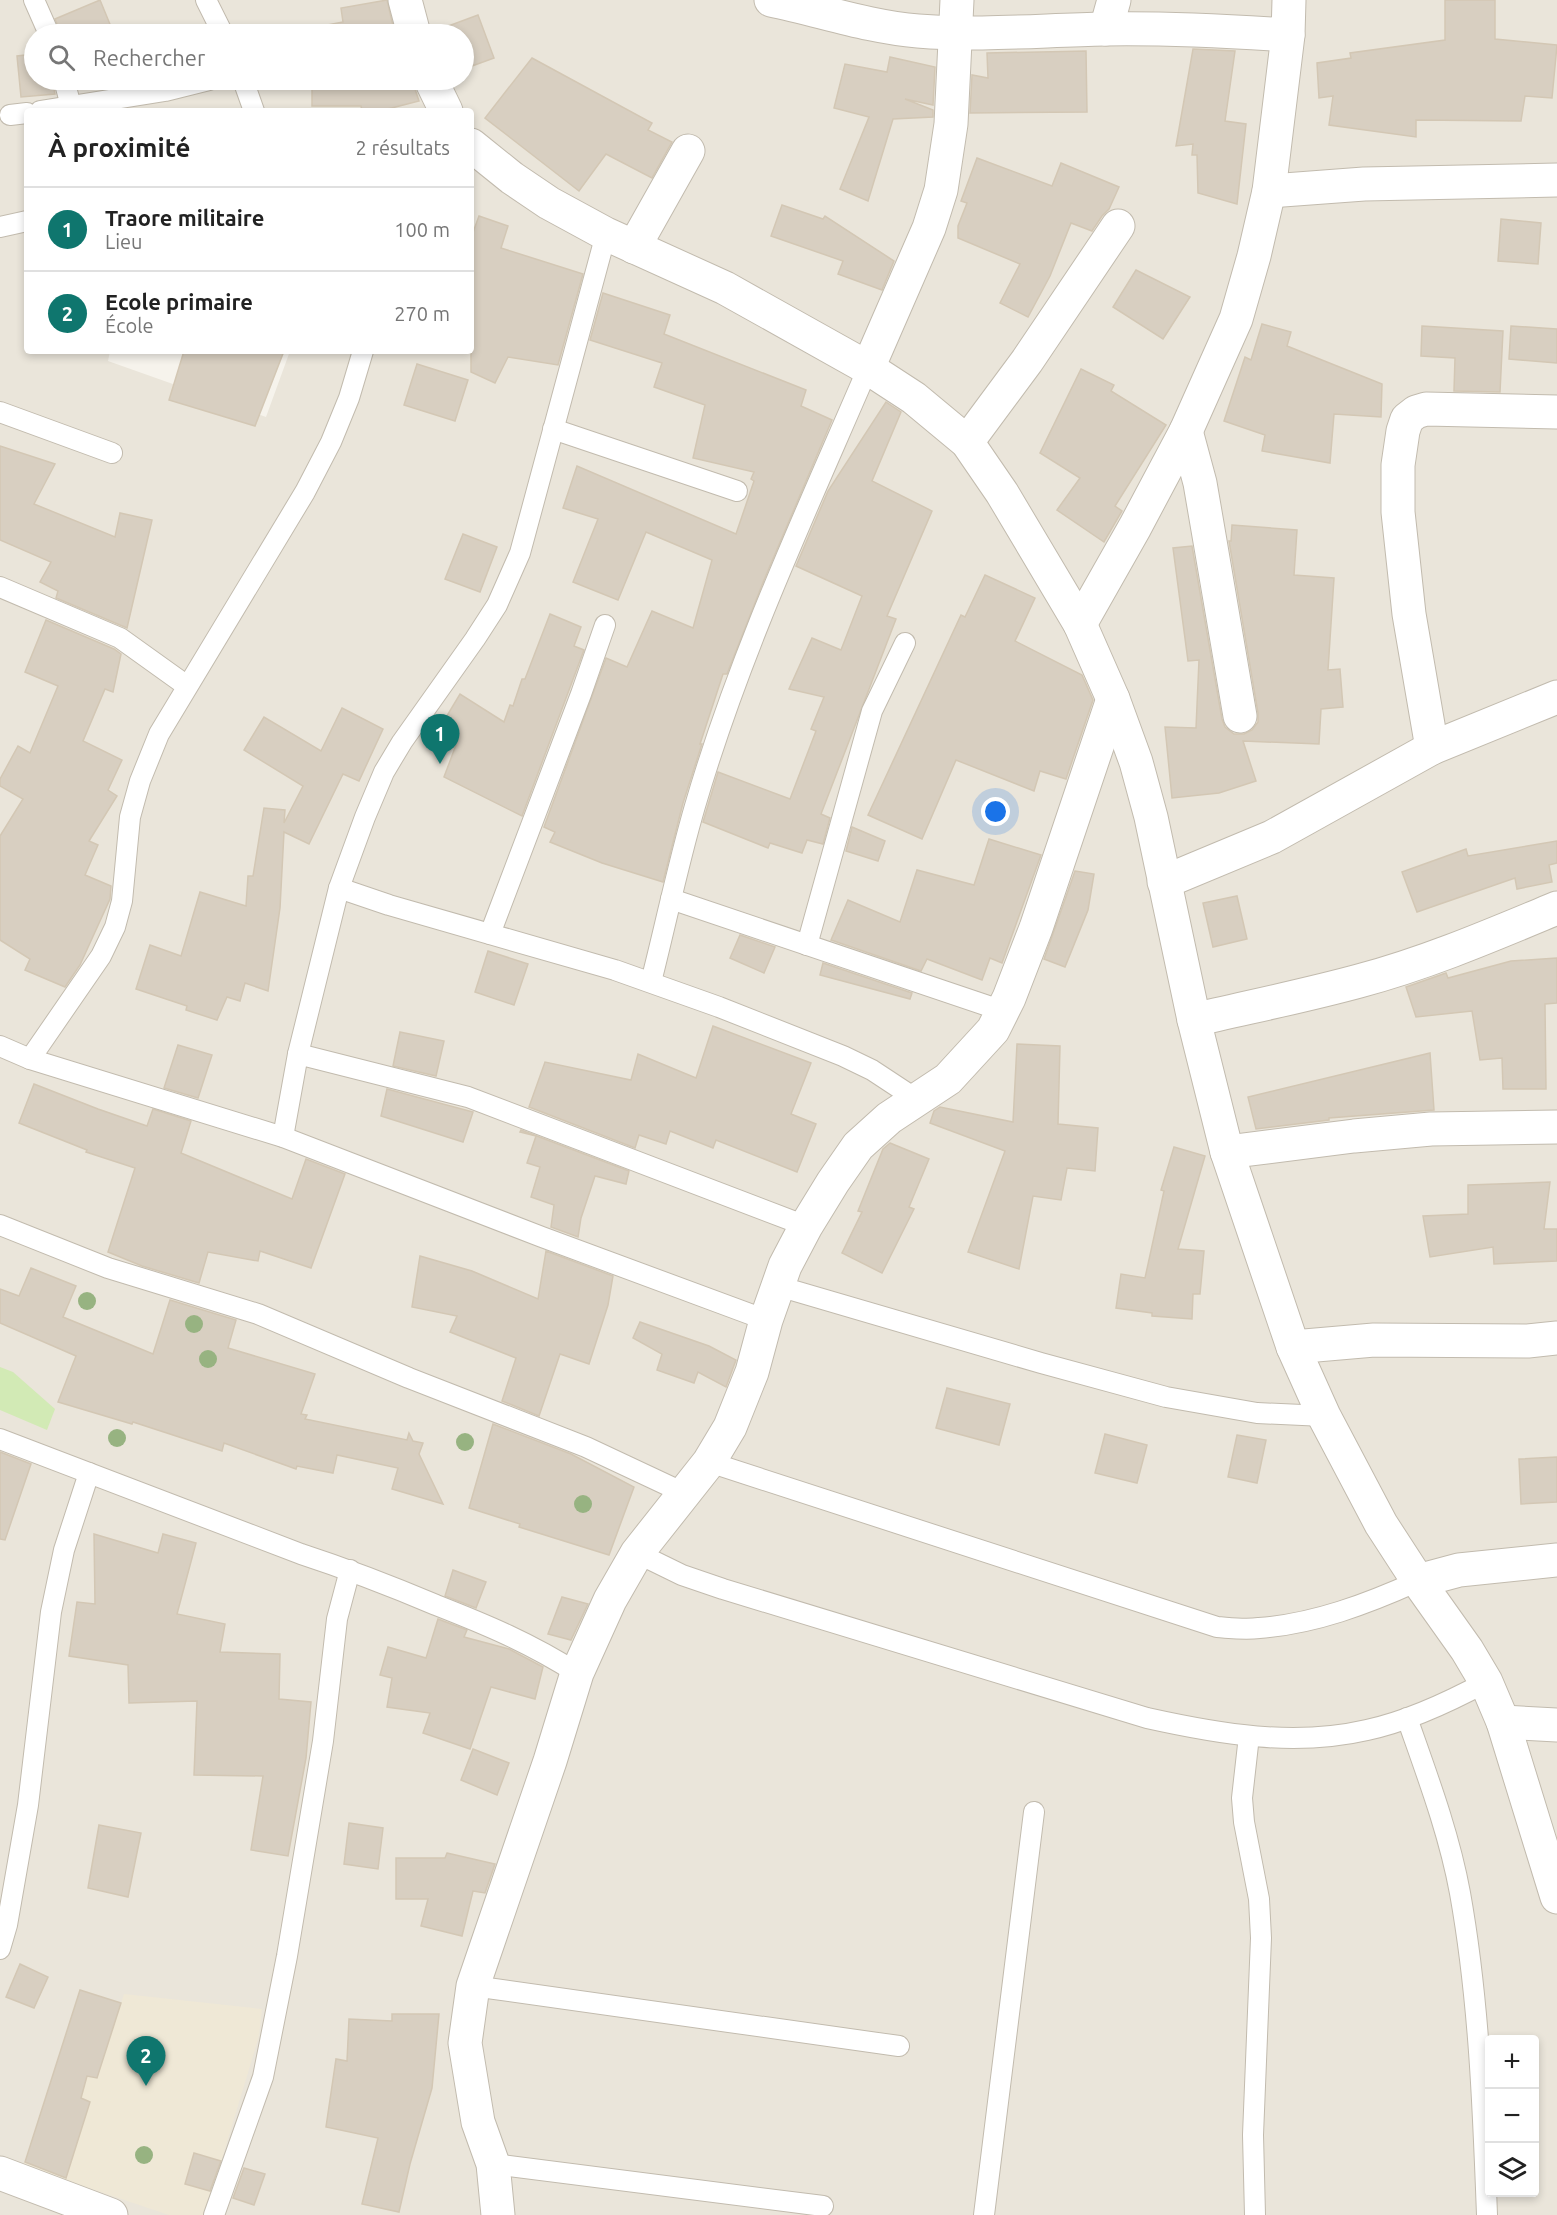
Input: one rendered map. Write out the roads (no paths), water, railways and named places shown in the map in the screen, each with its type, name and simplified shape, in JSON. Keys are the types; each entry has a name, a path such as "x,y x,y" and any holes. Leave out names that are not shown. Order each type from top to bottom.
{"street":[{"path":"405,0 411,24"},
{"path":"771,0 875,25 917,31 955,32 1110,15 1215,30 1288,34"},
{"path":"868,368 929,228 941,190 951,124 957,0"},
{"path":"1080,624 1186,431 1236,319 1269,191 1288,34 1289,0"},
{"path":"436,90 445,108"},
{"path":"474,147 512,178 549,203 620,241 725,288 868,368 914,398 967,442 1002,493 1080,624 1113,699 1136,762 1151,817 1194,1020 1227,1152 1293,1347 1324,1416 1381,1524 1467,1650 1486,1682 1503,1722 1557,1897"},
{"path":"620,241 688,151"},
{"path":"1269,191 1364,184 1557,180"},
{"path":"967,442 1027,361 1118,226"},
{"path":"1432,748 1409,614 1398,512 1398,465 1407,419 1416,412 1426,409 1557,412"},
{"path":"1186,431 1200,483 1240,716"},
{"path":"1164,882 1272,837 1432,748 1557,697"},
{"path":"498,2215 493,2164 478,2122 465,2043 473,1986 550,1761 577,1673 610,1600 637,1553 709,1462 730,1427 752,1372 766,1320 785,1266 833,1182 858,1146 889,1118 948,1079 993,1030 1003,1011 1036,928 1113,699"},
{"path":"1194,1020 1393,971 1557,909"},
{"path":"1227,1152 1431,1129 1557,1127"},
{"path":"1293,1347 1374,1340 1528,1341 1557,1338"},
{"path":"1418,1581 1460,1570 1557,1560"},
{"path":"1503,1722 1557,1725"},
{"path":"0,2174 111,2215"}],"lane":[{"path":"34,0 45,24"},
{"path":"206,0 218,24"},
{"path":"67,90 71,106"},
{"path":"59,108 169,90"},
{"path":"247,90 253,108"},
{"path":"0,227 24,222"},
{"path":"283,1137 298,1054 339,888 364,817 384,772 402,741 497,605 520,553 553,429 620,241"},
{"path":"30,1059 101,956 116,927 122,901 130,817 140,781 159,734 305,492 331,442 349,398 362,354"},
{"path":"651,982 695,804 746,657 783,564 868,368"},
{"path":"0,412 112,453"},
{"path":"553,429 737,491"},
{"path":"0,587 120,638 187,686"},
{"path":"490,934 605,625"},
{"path":"807,945 872,711 905,643"},
{"path":"339,888 389,905 651,982 834,1052 872,1070 916,1099"},
{"path":"671,899 1003,1011"},
{"path":"0,1046 30,1059 283,1137 607,1262 766,1320"},
{"path":"298,1054 468,1097 806,1226"},
{"path":"0,1225 108,1268 258,1314 409,1378 586,1447 684,1493"},
{"path":"778,1286 1166,1397 1257,1413 1324,1416"},
{"path":"0,1440 350,1570 534,1646 577,1673"},
{"path":"709,1462 1217,1627 1257,1629 1303,1622 1349,1609 1418,1581"},
{"path":"0,1949 7,1925 28,1805 51,1612 64,1550 89,1473"},
{"path":"637,1553 682,1575 723,1590 1147,1718 1198,1730 1249,1736 1327,1737 1367,1730 1407,1718 1453,1700 1486,1682"},
{"path":"214,2215 263,2077 287,1956 322,1741 337,1619 350,1570"},
{"path":"1407,1718 1435,1796 1459,1891 1473,1981 1481,2075 1487,2215"},
{"path":"1249,1736 1242,1798 1244,1822 1259,1899 1261,1938 1253,2135 1254,2215"},
{"path":"984,2215 1034,1812"},
{"path":"473,1986 899,2046"},
{"path":"493,2164 823,2206"}],"place":[{"name":"Traore militaire","path":"440,764"},
{"name":"Ecole primaire","path":"146,2086"}]}
